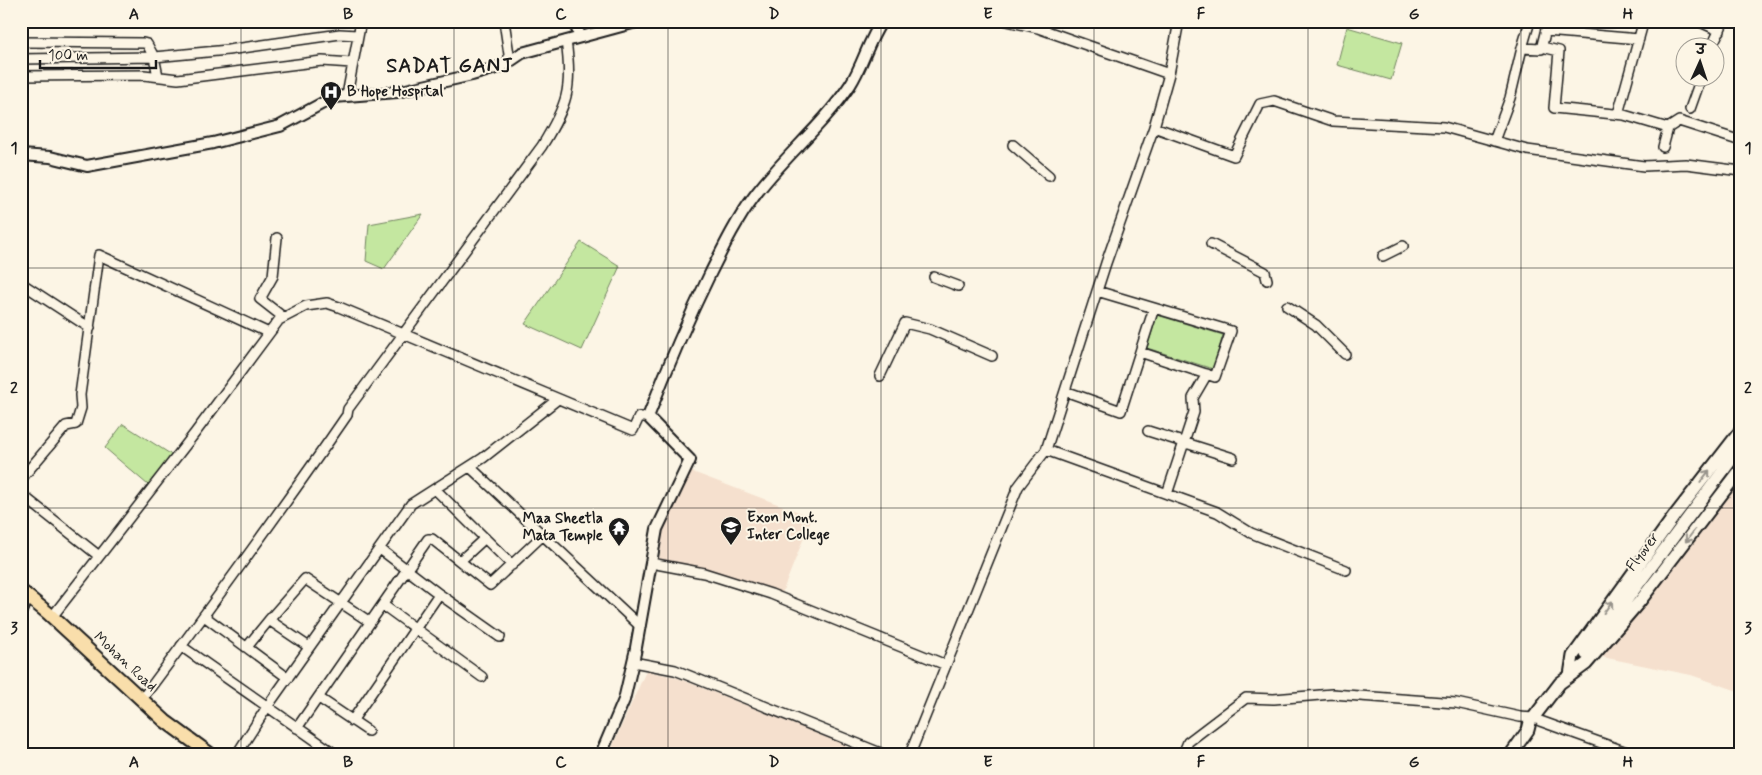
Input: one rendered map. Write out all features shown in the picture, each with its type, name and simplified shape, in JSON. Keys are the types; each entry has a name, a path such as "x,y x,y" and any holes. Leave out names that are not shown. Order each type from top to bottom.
{"main road":[{"path":"1511,754 1528,730 1537,726 1537,719 1565,686 1573,656 1674,515 1741,430"},
{"name":"Flyover","path":"1568,677 1741,447"},
{"path":"1568,677 1586,664 1640,601 1741,469"},
{"name":"Mohan Road","path":"25,594 165,721 210,754"}],"street":[{"path":"347,96 361,21"},
{"path":"504,21 510,61"},
{"path":"573,21 581,37"},
{"path":"21,156 50,156 87,166 102,165 213,143 280,126 334,96 397,92 472,75 503,66 522,53 640,21"},
{"path":"648,417 679,338 722,249 743,213 753,197 826,117 850,84 872,35 882,21"},
{"path":"1007,21 1038,28 1169,74"},
{"path":"910,754 1018,487 1046,450 1097,291 1154,127 1169,74 1179,21"},
{"path":"1494,141 1510,98 1530,21"},
{"path":"1542,47 1548,21"},
{"path":"1698,21 1720,31"},
{"path":"1716,38 1724,21"},
{"path":"1618,114 1642,28"},
{"path":"1546,31 1639,39"},
{"path":"21,59 154,57 340,34 357,35"},
{"path":"142,699 264,536 348,409 405,335 542,146 562,113 570,71 566,41"},
{"path":"21,42 140,42 147,44 154,57 158,76"},
{"path":"1522,48 1539,50 1542,47 1559,51 1554,108 1618,114 1668,128 1679,122 1741,141"},
{"path":"21,76 158,76 178,80 322,61 352,63"},
{"path":"1690,109 1697,88"},
{"path":"1154,127 1234,156 1260,104 1274,101 1333,121 1444,127 1527,150 1644,166 1686,164 1741,171"},
{"path":"1663,147 1668,128"},
{"path":"1013,145 1049,176"},
{"path":"277,238 274,276 260,299 283,317"},
{"path":"1211,244 1265,272 1267,280"},
{"path":"1383,256 1403,246"},
{"path":"21,479 66,426 76,424 81,408 80,395 99,256 269,333"},
{"path":"934,277 958,286"},
{"path":"21,282 90,328"},
{"path":"1097,291 1231,331 1216,376 1140,352"},
{"path":"52,617 269,333 283,317 306,306 327,302 633,430 638,417 648,417 690,460 657,529 640,626 624,700 600,754"},
{"path":"1287,306 1316,325 1344,354"},
{"path":"1065,391 1121,411 1154,308"},
{"path":"880,376 905,323 930,330 992,356"},
{"path":"1167,494 1194,412 1192,398 1208,374"},
{"path":"236,754 309,647 411,504 470,467 558,399"},
{"path":"1148,432 1233,458"},
{"path":"1046,450 1217,512 1251,533 1346,570"},
{"path":"470,467 640,626"},
{"path":"435,489 512,565"},
{"path":"21,494 99,556"},
{"path":"297,728 431,538 489,585 543,535"},
{"path":"460,561 485,538"},
{"path":"380,549 500,637"},
{"path":"651,563 704,573 771,594 946,665"},
{"path":"246,647 305,579 370,622"},
{"path":"21,613 25,594"},
{"path":"352,720 439,594"},
{"path":"383,605 482,677"},
{"path":"204,616 288,678"},
{"path":"269,620 309,647"},
{"path":"182,646 335,754"},
{"path":"633,662 674,670 883,754"},
{"path":"1183,754 1188,742 1246,698 1274,699 1332,694 1456,703 1537,719 1632,754"},
{"path":"319,698 368,731"}],"shaded area":[{"name":"Exon Mont. Inter College","path":"690,471 812,517 782,593 740,579 659,561 663,531"},
{"path":"1738,476 1741,477 1741,692 1691,675 1602,657"},
{"path":"646,671 675,677 846,745 842,754 609,754"}],"green space":[{"path":"1347,27 1402,43 1391,80 1337,65"},
{"path":"423,214 384,269 366,261 369,224"},
{"path":"581,242 620,266 582,350 525,324"},
{"path":"1157,315 1223,335 1213,369 1147,348"},
{"path":"123,424 172,455 148,485 105,448"}],"place":[{"name":"B Hope Hospital","path":"331,111"},
{"name":"Exon Mont. Inter College","path":"731,546"},
{"name":"Maa Sheetla Mata Temple","path":"619,547"}],"district":[{"name":"SADAT GANJ","path":"450,66"}]}
